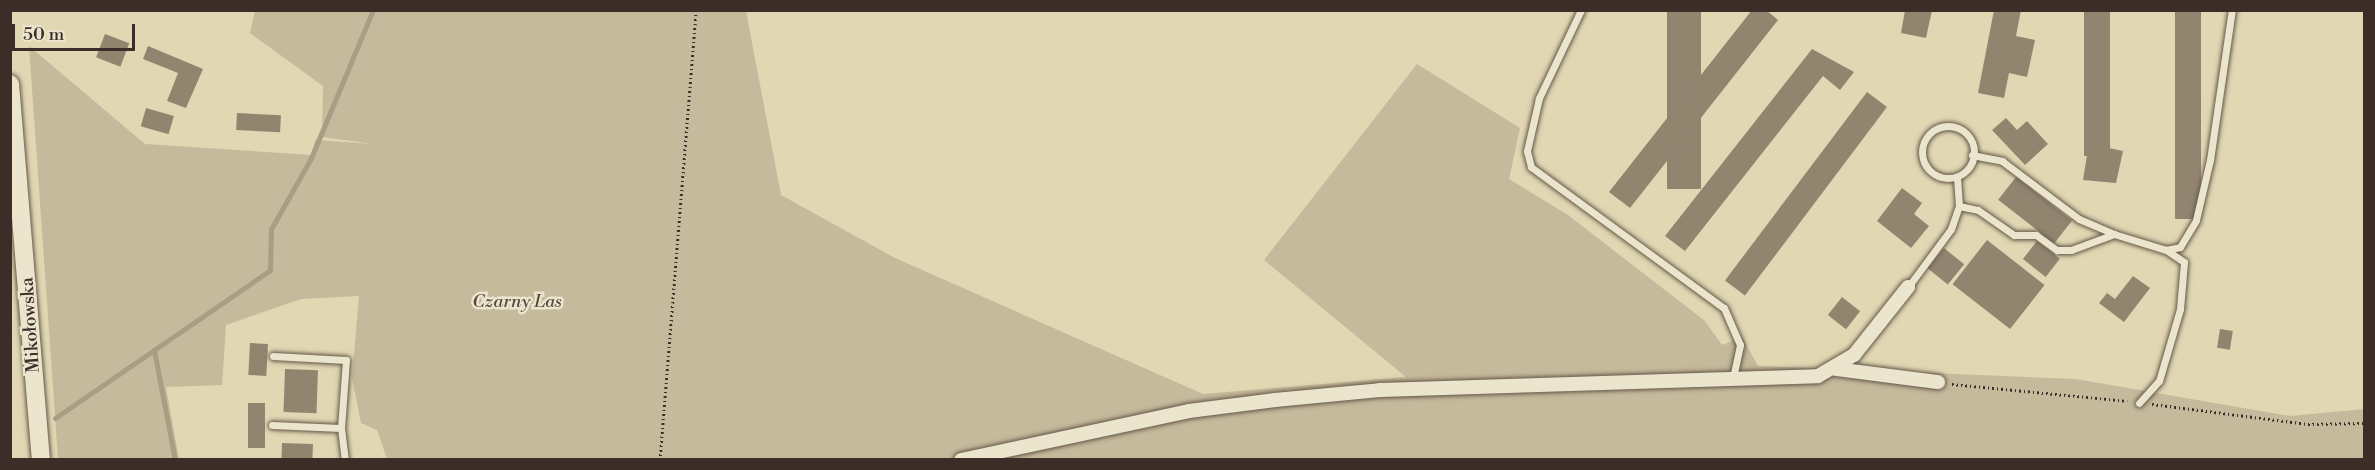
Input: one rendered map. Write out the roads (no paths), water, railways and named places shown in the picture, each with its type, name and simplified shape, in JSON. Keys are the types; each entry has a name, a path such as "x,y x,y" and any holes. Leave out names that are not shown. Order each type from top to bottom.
{"main road":[{"name":"Mikołowska","path":"10,84 19,287 41,459"}],"street":[{"path":"1836,369 1854,355 1908,287"},
{"path":"961,459 1189,411 1380,390 1733,377 1801,378 1836,369 1938,382"}],"lane":[{"path":"1581,10 1539,98 1528,139 1531,167 1724,308 1740,345 1733,377"},
{"path":"2166,250 2189,237 2196,220 2227,68 2232,10"},
{"path":"1908,287 1951,229 1959,206 1957,177 1972,155 1975,140 1960,126 1946,125 1931,134 1922,164 1935,178 1957,177"},
{"path":"1972,155 2002,161 2079,219 2114,234 2166,250 2184,262 2180,309 2159,381 2139,403"},
{"path":"1959,206 1978,210 2014,235 2036,235 2057,249 2071,250 2114,234"},
{"path":"273,356 346,360 341,428 345,459"},
{"path":"272,425 341,428"}],"waterway":[{"path":"55,418 270,270 271,229 311,158 373,10"},
{"path":"154,350 175,460"}],"park label":[{"name":"Czarny Las","path":"517,302"}]}
